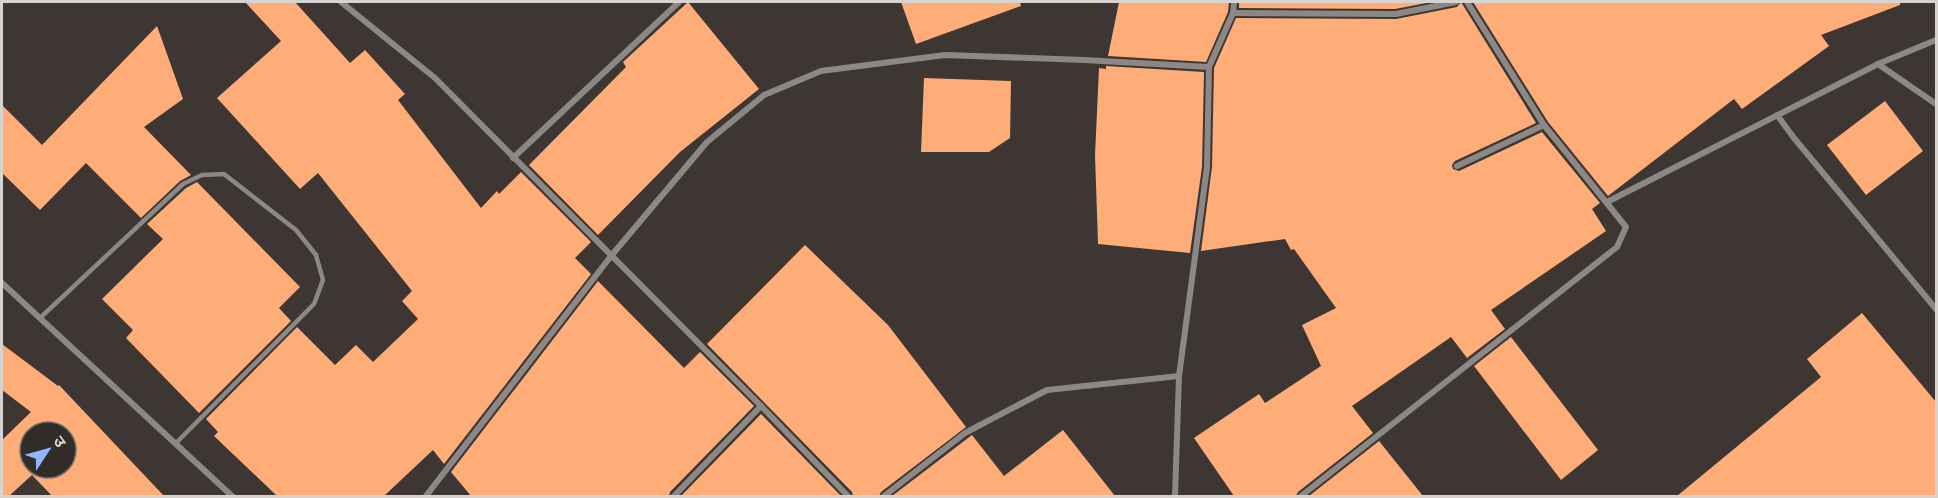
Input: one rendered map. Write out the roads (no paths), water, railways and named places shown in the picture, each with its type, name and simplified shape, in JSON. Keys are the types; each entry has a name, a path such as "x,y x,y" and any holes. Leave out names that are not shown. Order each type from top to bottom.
{"street":[{"path":"341,2 435,78 848,496"},
{"path":"513,158 679,2"},
{"path":"1175,496 1179,376 1207,167 1209,68 1233,14 1234,2"},
{"path":"1233,14 1396,14 1456,2"},
{"path":"1300,496 1617,247 1626,227 1544,125 1467,2"},
{"path":"1607,202 1878,64 1936,40"},
{"path":"426,496 611,256 707,142 764,95 821,71 945,55 1084,60 1209,68"},
{"path":"1878,64 1936,104"},
{"path":"1777,115 1936,309"},
{"path":"1457,166 1544,125"},
{"path":"2,283 232,496"},
{"path":"884,496 965,433 1047,390 1179,376"},
{"path":"674,496 761,406"}],"lane":[{"path":"40,318 183,184 202,175 224,174 296,230 316,255 323,280 314,304 176,444"}]}
